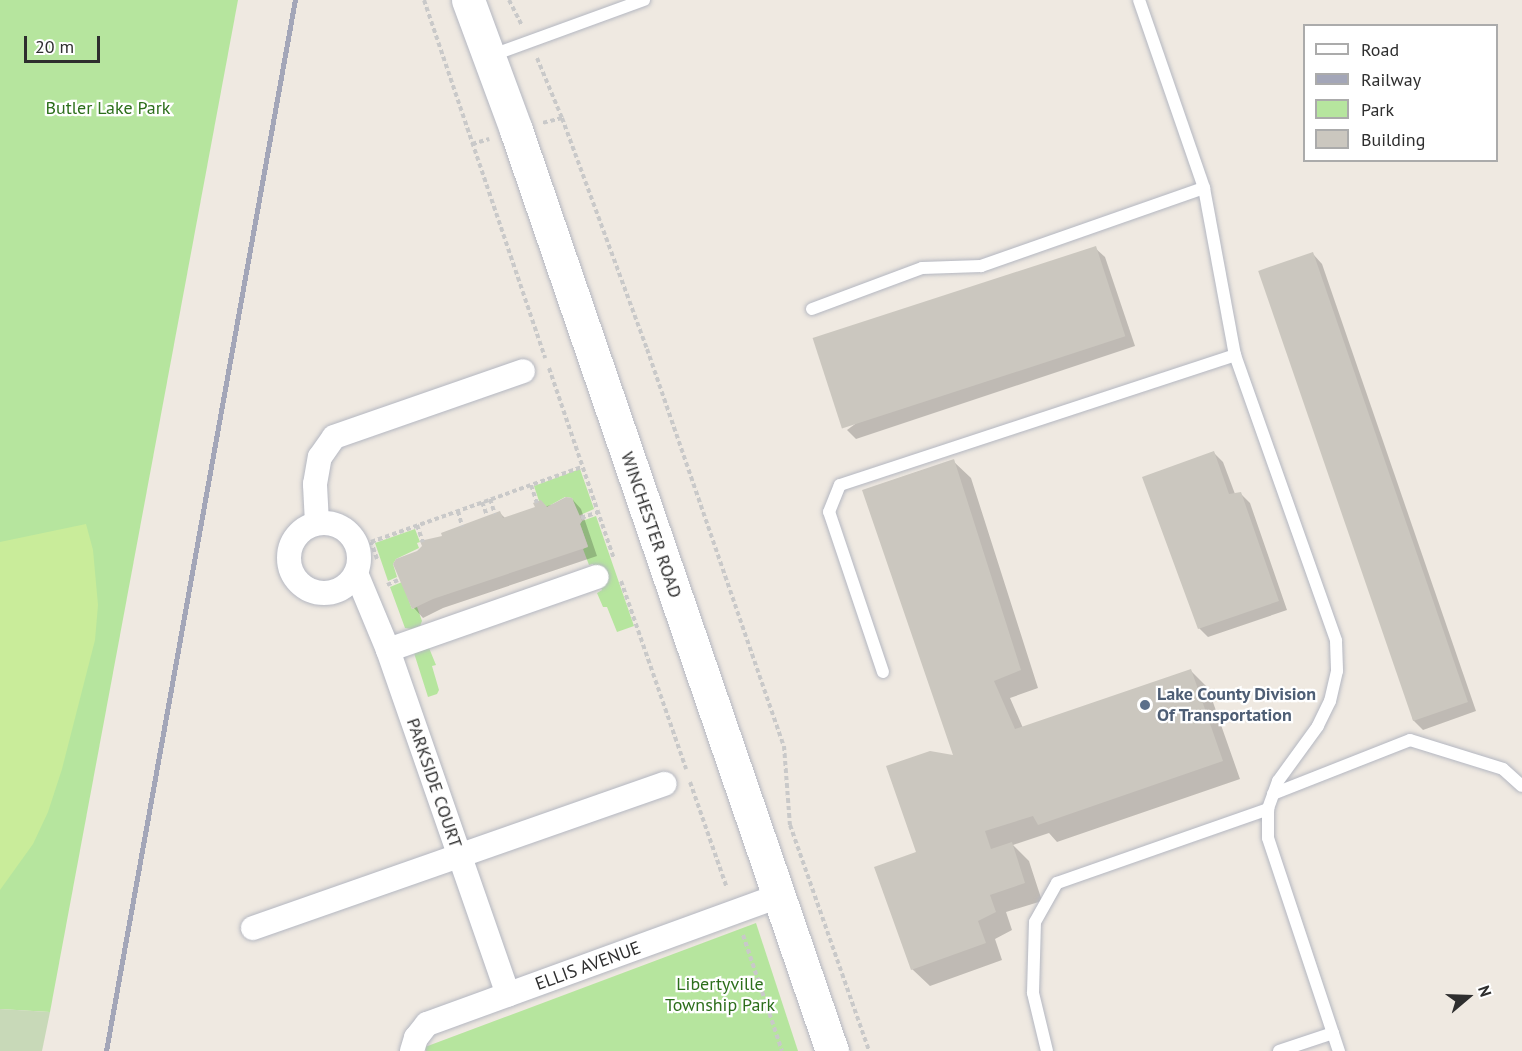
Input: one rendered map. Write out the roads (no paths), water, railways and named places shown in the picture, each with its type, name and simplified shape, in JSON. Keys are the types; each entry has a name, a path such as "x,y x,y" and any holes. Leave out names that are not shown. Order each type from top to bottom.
{"main road":[{"name":"WINCHESTER ROAD","path":"468,0 516,130 832,1051"}],"street":[{"path":"356,573 341,590 329,594 317,593 296,581 290,570 290,546 305,527 317,523 315,484 320,457 334,436 523,371"},
{"name":"PARKSIDE COURT","path":"317,523 330,523 348,533 358,552 356,573 388,650 508,995"},
{"path":"388,650 612,575"},
{"path":"253,928 664,784"},
{"name":"ELLIS AVENUE","path":"412,1051 416,1038 427,1024 779,896"}],"lane":[{"path":"489,57 644,0"},
{"path":"1139,0 1204,188 1235,355 1336,641 1337,671 1330,701 1318,726 1278,781 1268,809 1268,838 1339,1051"},
{"path":"812,309 922,268 981,266 1204,188"},
{"path":"883,672 829,512 840,485 1235,355"},
{"path":"1274,794 1410,740 1503,769 1522,786"},
{"path":"1047,1051 1033,993 1035,922 1057,883 1268,809"},
{"path":"1280,1051 1333,1033"}],"railway":[{"path":"106,1051 295,0"}],"place":[{"name":"Lake County Division Of Transportation","path":"1145,705"}],"park label":[{"name":"Butler Lake Park","path":"108,108"},
{"name":"Libertyville Township Park","path":"720,995"}]}
